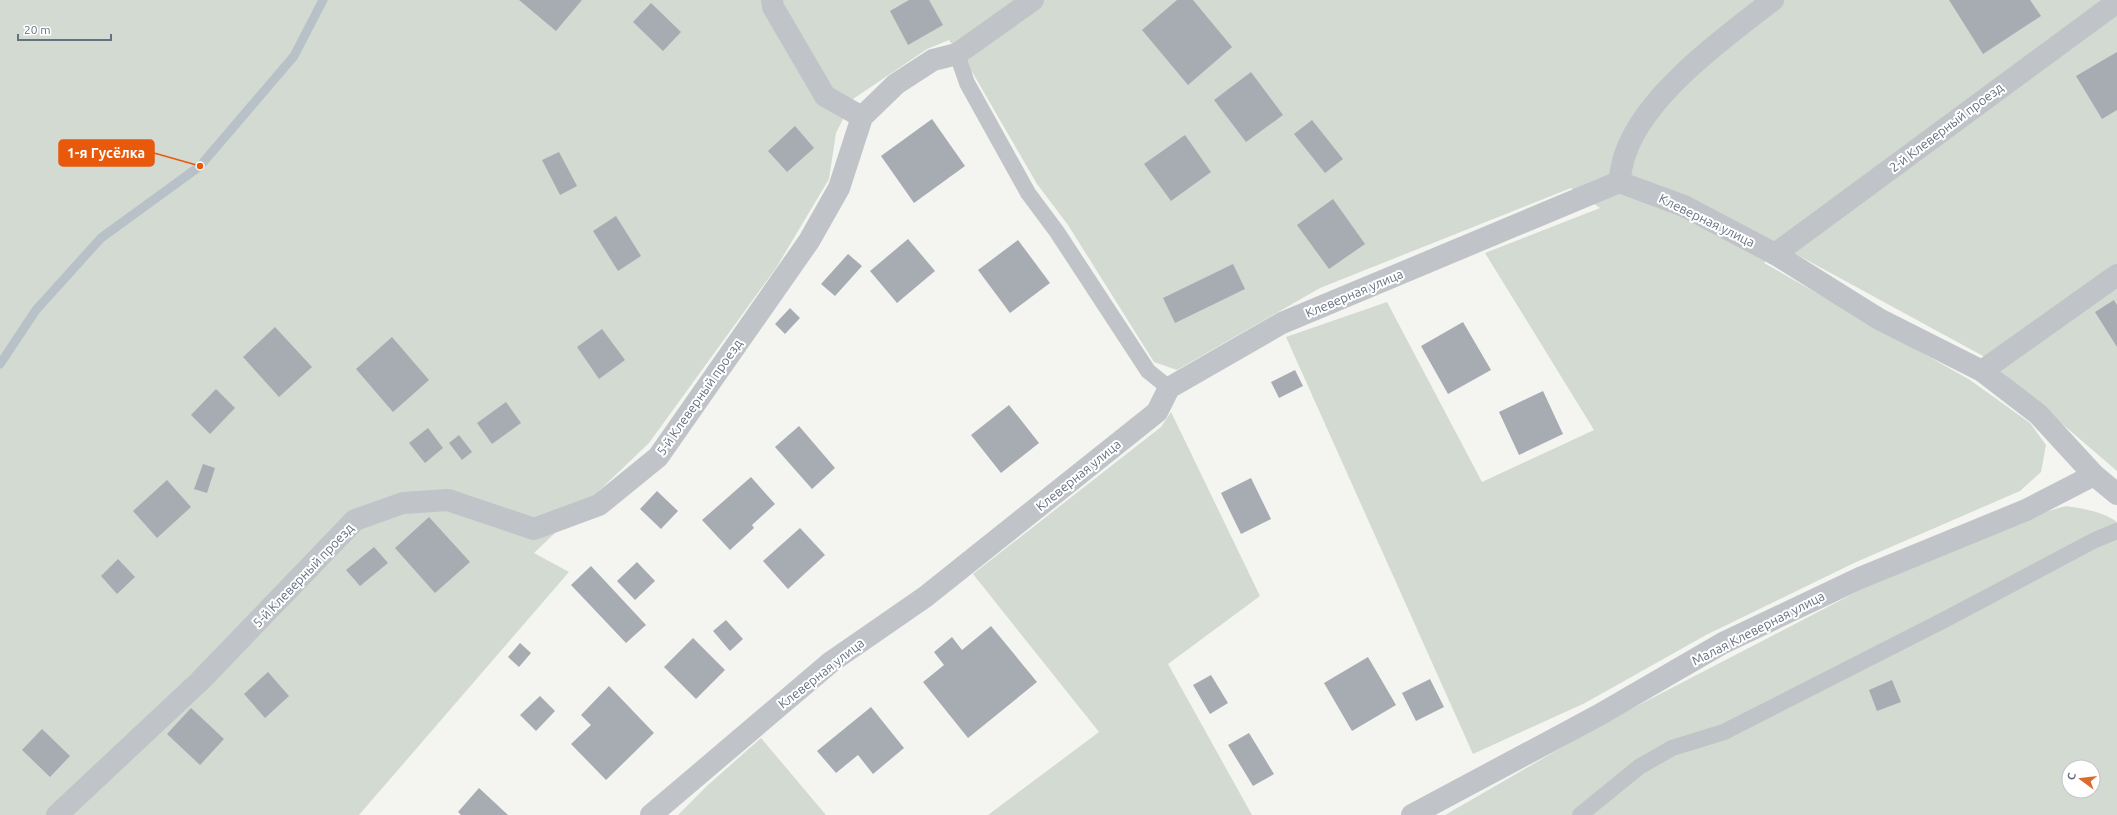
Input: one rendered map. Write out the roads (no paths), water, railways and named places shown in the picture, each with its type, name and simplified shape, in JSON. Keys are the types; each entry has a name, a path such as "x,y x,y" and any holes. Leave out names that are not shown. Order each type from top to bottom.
{"street":[{"path":"772,0 773,7 825,96 862,117"},
{"name":"5-й Клеверный проезд","path":"57,815 200,681 355,520 403,503 448,500 534,529 599,505 658,457 809,241 839,188 862,117 896,84 933,60 957,54 1034,0"},
{"path":"1619,182 1626,151 1649,109 1708,50 1773,0"},
{"name":"2-й Клеверный проезд","path":"1775,254 2117,2"},
{"name":"Клеверная улица","path":"651,815 831,662 925,597 1157,412 1169,388 1282,324 1619,182 1684,206 1775,254 1879,319 1982,371 2038,414 2094,475 2117,494"},
{"path":"1982,371 2117,275"},
{"name":"Малая Клеверная улица","path":"1413,815 1599,715 1724,642 1860,578 2026,510 2094,475"}],"lane":[{"path":"957,54 967,83 1028,193 1057,232 1148,371 1169,388"},
{"path":"1580,815 1639,767 1672,748 1724,732 1939,623 2095,540 2117,531"}],"waterway":[{"path":"0,364 36,310 101,238 200,166 294,56 323,0"}],"place":[{"name":"1-я Гусёлка","path":"200,166"}]}
